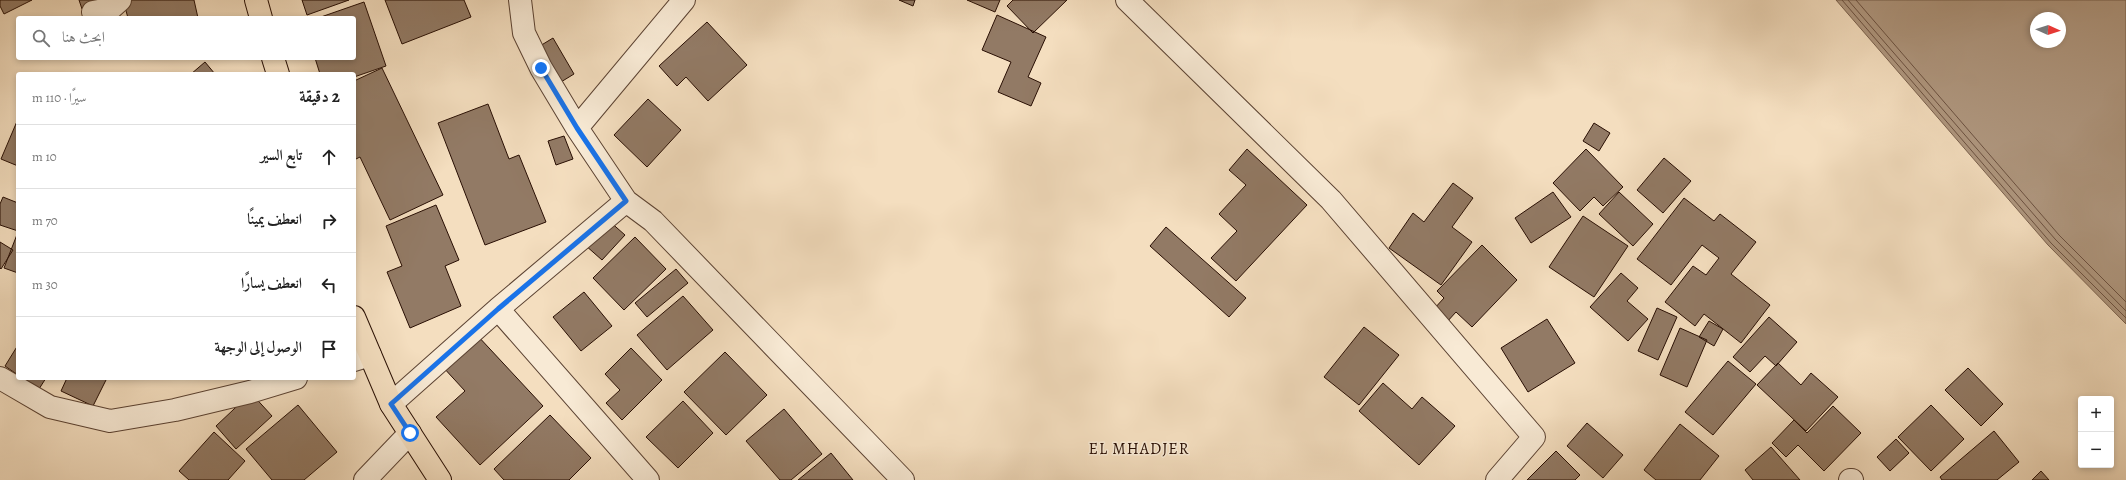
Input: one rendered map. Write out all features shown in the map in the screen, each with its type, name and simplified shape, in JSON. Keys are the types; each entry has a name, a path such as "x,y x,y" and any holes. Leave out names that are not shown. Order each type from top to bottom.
{"main road":[{"path":"256,0 261,16"},
{"path":"274,60 277,72"},
{"path":"356,327 362,357 440,480"}],"street":[{"path":"93,12 110,9 120,0"},
{"path":"520,0 524,33 541,68 577,128 626,201 653,222 902,480"},
{"path":"577,128 684,0"},
{"path":"1127,0 1331,200 1534,437 1497,480"},
{"path":"391,404 498,309 626,201"},
{"path":"498,309 648,480"},
{"path":"0,378 50,407 110,421 175,410 245,385 281,380"},
{"path":"366,480 410,433"}],"water":[{"path":"1836,0 2126,0 2126,324 2048,245"}],"building":[{"path":"0,0 32,0 4,14 0,6"},
{"path":"79,0 100,0 101,2 82,9"},
{"path":"123,0 194,0 198,16 127,16"},
{"path":"302,0 349,0 307,15"},
{"path":"385,0 464,0 471,17 402,44"},
{"path":"899,0 915,0 913,6"},
{"path":"967,0 1000,0 995,12"},
{"path":"1013,0 1067,0 1033,33 1007,6"},
{"path":"364,2 386,66 356,76 356,72 319,72 316,60 356,60 356,16 324,16"},
{"path":"997,15 1046,37 1028,77 1041,83 1031,106 998,92 1011,62 982,50"},
{"path":"707,22 747,65 708,101 686,77 677,86 659,66"},
{"path":"553,38 574,74 556,85 535,49"},
{"path":"205,62 213,72 193,72"},
{"path":"382,68 443,195 390,220 360,157 356,159 356,80"},
{"path":"648,99 681,130 647,167 614,135"},
{"path":"488,104 509,159 519,155 546,222 485,245 438,123"},
{"path":"1594,123 1610,133 1599,151 1583,141"},
{"path":"16,124 16,165 1,159"},
{"path":"564,136 573,159 556,165 548,141"},
{"path":"1247,149 1307,205 1236,281 1211,258 1237,231 1219,214 1246,185 1229,170"},
{"path":"1586,149 1623,187 1603,206 1594,197 1580,211 1553,183"},
{"path":"1664,158 1691,181 1663,213 1637,190"},
{"path":"1453,183 1473,198 1452,227 1472,242 1441,285 1389,248 1413,213 1424,222"},
{"path":"1553,192 1571,217 1531,243 1515,218"},
{"path":"1619,192 1653,224 1633,246 1599,214"},
{"path":"3,197 16,202 16,230 0,225 0,204"},
{"path":"1684,198 1714,221 1720,214 1756,242 1731,274 1770,305 1741,343 1704,314 1695,326 1665,302 1693,266 1706,275 1719,258 1702,245 1671,285 1637,259"},
{"path":"436,205 459,260 445,266 461,306 410,328 387,272 402,266 386,226"},
{"path":"1583,216 1628,246 1594,297 1549,267"},
{"path":"608,220 625,235 602,260 585,245"},
{"path":"1166,227 1246,298 1229,317 1150,246"},
{"path":"16,237 16,272 4,268"},
{"path":"635,237 666,269 624,310 593,278"},
{"path":"0,242 13,250 1,269 0,268"},
{"path":"1482,245 1517,280 1472,327 1456,312 1446,323 1433,310 1444,298 1437,291"},
{"path":"676,269 688,283 647,317 635,303"},
{"path":"1621,273 1638,288 1627,301 1648,319 1628,341 1590,307"},
{"path":"584,292 612,326 581,351 553,317"},
{"path":"683,296 713,330 667,370 637,335"},
{"path":"1657,308 1677,317 1658,360 1638,351"},
{"path":"1769,317 1797,342 1776,366 1765,356 1750,372 1733,357"},
{"path":"1547,319 1575,363 1528,392 1501,348"},
{"path":"1709,321 1723,329 1714,346 1699,337"},
{"path":"1364,327 1399,355 1359,405 1324,377"},
{"path":"1680,328 1707,340 1687,387 1660,375"},
{"path":"476,334 543,406 480,465 436,417 465,391 442,366"},
{"path":"16,348 16,374 5,366"},
{"path":"631,348 662,380 622,420 606,403 620,390 605,374"},
{"path":"725,352 767,395 726,435 684,392"},
{"path":"1728,361 1756,384 1713,435 1685,412"},
{"path":"1778,363 1801,385 1811,373 1838,397 1806,431 1757,385"},
{"path":"1968,368 2003,404 1981,426 1945,390"},
{"path":"26,380 45,380 39,389"},
{"path":"66,380 106,380 93,406 61,391"},
{"path":"1383,383 1412,409 1422,397 1455,426 1419,465 1359,411"},
{"path":"251,393 272,416 236,449 216,426"},
{"path":"683,401 713,433 678,468 646,437"},
{"path":"298,405 337,452 304,480 272,480 246,449"},
{"path":"1931,405 1964,439 1931,471 1898,437"},
{"path":"1833,406 1861,433 1824,471 1798,445 1786,457 1772,443 1794,420 1807,433"},
{"path":"784,409 822,454 791,480 780,480 746,441"},
{"path":"550,415 591,458 569,480 504,480 494,469"},
{"path":"1587,423 1623,455 1603,478 1567,446"},
{"path":"1680,424 1719,456 1700,480 1656,480 1644,470"},
{"path":"1994,431 2019,462 1997,480 1942,480 1940,477"},
{"path":"214,432 245,461 228,480 189,480 179,471"},
{"path":"1896,439 1909,453 1890,471 1877,457"},
{"path":"1771,447 1800,480 1753,480 1745,470"},
{"path":"1556,451 1580,475 1575,480 1527,480"},
{"path":"831,453 853,480 798,480"},
{"path":"2041,471 2049,480 2032,480"}],"district":[{"name":"EL MHADJER","path":"1139,448"}],"route":[{"path":"410,433 391,404 498,309 626,201 577,128 541,68"}]}
